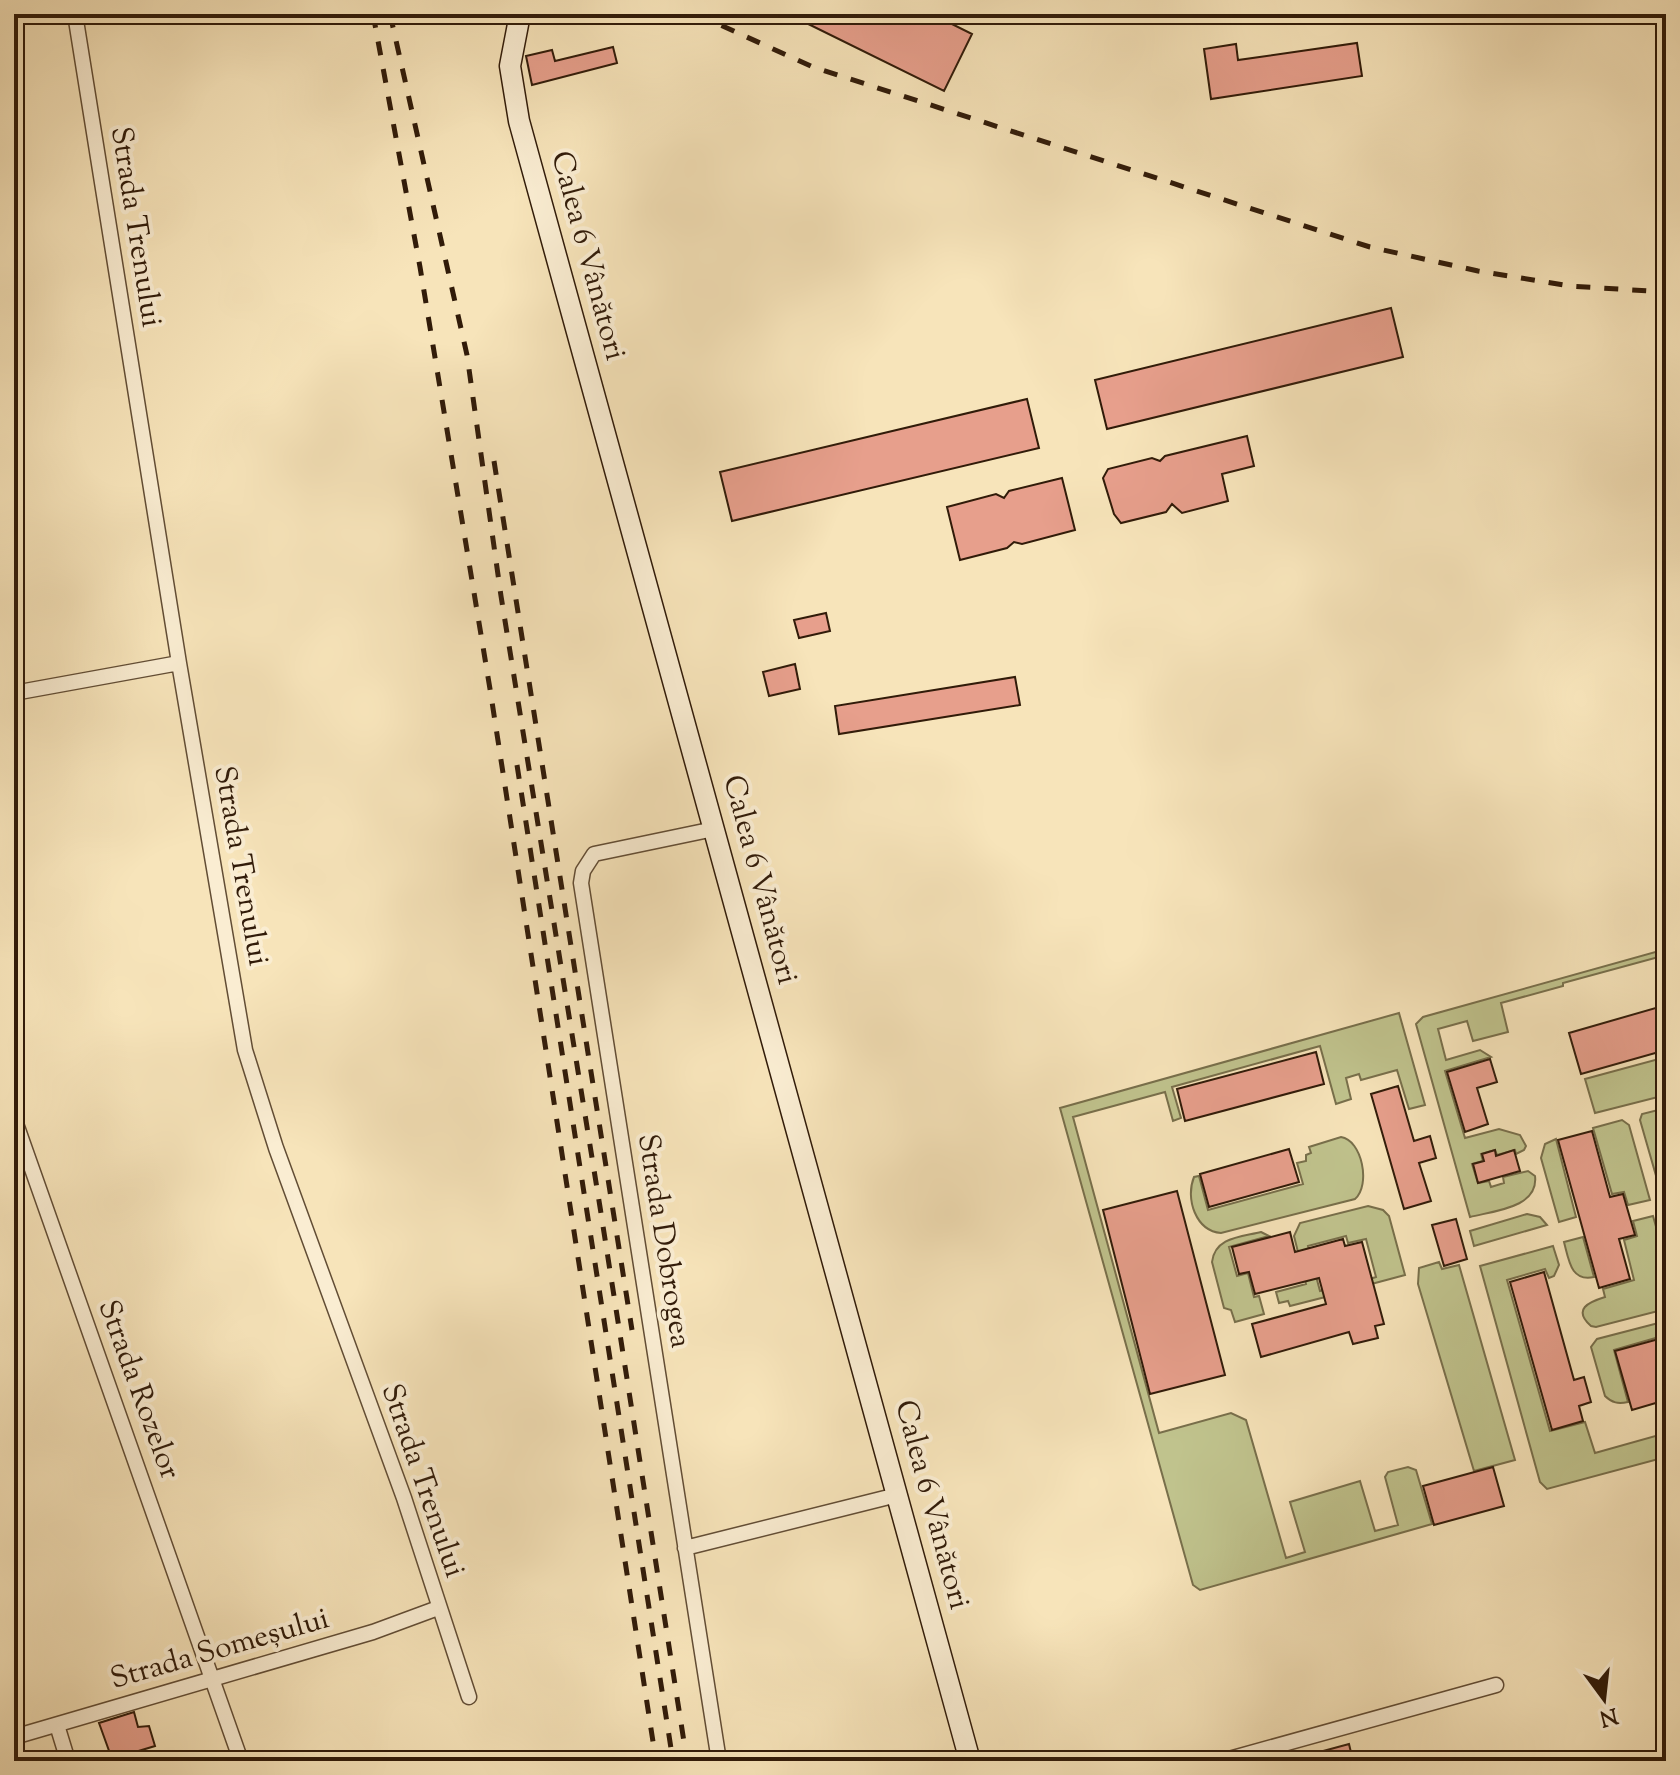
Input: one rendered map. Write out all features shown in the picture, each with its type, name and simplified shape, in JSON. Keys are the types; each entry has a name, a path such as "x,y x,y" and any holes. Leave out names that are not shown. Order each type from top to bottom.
{"main road":[{"name":"Calea 6 Vânători","path":"520,14 510,66 519,121 970,1761"}],"street":[{"name":"Strada Trenului","path":"75,14 179,663 245,1050 281,1162 404,1498 469,1697"},
{"path":"14,693 179,663"},
{"name":"Strada Dobrogea","path":"714,829 594,854 583,871 581,883 719,1761"},
{"name":"Strada Rozelor","path":"14,1118 241,1761"},
{"path":"685,1548 897,1495"},
{"name":"Strada Someșului","path":"14,1737 373,1632 438,1608"},
{"path":"1222,1761 1496,1685"},
{"path":"57,1725 68,1761"}],"green space":[{"path":"1666,949 1666,955 1501,1003 1508,1032 1473,1041 1467,1021 1438,1029 1446,1060 1480,1050 1491,1057 1445,1071 1465,1138 1499,1129 1520,1135 1526,1146 1516,1154 1515,1150 1497,1155 1495,1150 1481,1154 1483,1161 1472,1164 1478,1183 1489,1181 1491,1187 1504,1183 1503,1177 1528,1171 1535,1176 1530,1195 1522,1201 1502,1210 1470,1217 1416,1024 1423,1017"},
{"path":"1399,1013 1425,1105 1409,1109 1397,1070 1361,1080 1359,1074 1346,1078 1351,1099 1336,1104 1320,1046 1172,1087 1181,1118 1173,1121 1165,1092 1073,1117 1159,1433 1231,1413 1246,1420 1286,1558 1305,1552 1290,1502 1360,1481 1375,1531 1398,1525 1385,1477 1388,1472 1408,1467 1416,1470 1432,1524 1200,1590 1193,1585 1060,1108"},
{"path":"1666,1057 1666,1095 1595,1113 1585,1079"},
{"path":"1666,1108 1666,1199 1663,1200 1640,1120 1642,1114"},
{"path":"1622,1120 1629,1125 1650,1200 1628,1205 1624,1192 1612,1194 1593,1128"},
{"path":"1341,1137 1354,1146 1362,1164 1363,1184 1355,1199 1221,1233 1212,1231 1199,1220 1192,1204 1194,1177 1199,1176 1208,1210 1303,1184 1297,1163 1306,1161 1306,1155 1311,1153 1309,1147"},
{"path":"1556,1139 1576,1217 1559,1222 1541,1158 1545,1144"},
{"path":"1368,1206 1383,1210 1389,1216 1405,1275 1364,1286 1363,1281 1376,1277 1366,1239 1348,1243 1346,1236 1308,1246 1320,1291 1347,1284 1349,1291 1290,1306 1288,1301 1279,1303 1276,1292 1306,1284 1294,1236 1300,1223"},
{"path":"1527,1214 1540,1217 1547,1225 1474,1246 1470,1231"},
{"path":"1653,1216 1666,1262 1666,1309 1591,1326 1583,1315 1585,1307 1605,1297 1603,1289 1634,1280 1624,1240 1637,1236 1633,1221"},
{"path":"1261,1232 1269,1236 1229,1247 1237,1276 1248,1273 1254,1297 1259,1296 1264,1314 1235,1322 1231,1310 1224,1308 1212,1262 1214,1254 1218,1247 1230,1240"},
{"path":"1583,1237 1594,1277 1586,1278 1576,1273 1564,1242"},
{"path":"1553,1246 1559,1265 1554,1276 1549,1278 1545,1269 1507,1280 1550,1431 1585,1422 1595,1453 1666,1433 1666,1457 1547,1489 1540,1482 1480,1266"},
{"path":"1439,1262 1442,1269 1459,1265 1515,1460 1474,1471 1418,1284 1419,1268"},
{"path":"1666,1321 1666,1335 1614,1350 1628,1402 1615,1402 1605,1396 1591,1347 1597,1339"}],"building":[{"path":"788,14 932,14 972,34 944,91"},
{"path":"1357,43 1362,76 1211,99 1204,49 1236,44 1238,60"},
{"path":"613,47 617,63 532,85 526,56 552,50 555,61"},
{"path":"1391,308 1403,357 1107,429 1095,380"},
{"path":"1027,399 1039,448 732,521 720,472"},
{"path":"1247,436 1254,466 1222,474 1228,501 1182,513 1172,504 1166,512 1121,523 1114,514 1103,478 1108,469 1152,458 1160,461 1165,456"},
{"path":"1062,478 1075,530 1022,544 1014,542 1007,548 960,560 947,507 996,494 1004,498 1009,491"},
{"path":"826,613 830,631 799,638 794,620"},
{"path":"795,664 800,689 769,696 763,672"},
{"path":"1015,677 1020,705 839,734 835,706"},
{"path":"1666,1005 1666,1050 1581,1074 1569,1033"},
{"path":"1316,1052 1324,1084 1185,1121 1177,1089"},
{"path":"1490,1059 1497,1082 1477,1088 1488,1124 1465,1132 1447,1072"},
{"path":"1398,1086 1414,1141 1430,1136 1436,1158 1419,1163 1431,1201 1404,1209 1371,1094"},
{"path":"1592,1131 1610,1197 1623,1194 1635,1235 1619,1239 1630,1279 1599,1288 1558,1140"},
{"path":"1289,1149 1299,1182 1209,1207 1200,1174"},
{"path":"1495,1150 1496,1156 1514,1150 1520,1171 1478,1183 1473,1164 1484,1161 1482,1154"},
{"path":"1177,1191 1225,1375 1150,1394 1103,1210"},
{"path":"1456,1219 1467,1259 1444,1266 1432,1225"},
{"path":"1290,1232 1295,1252 1343,1239 1345,1246 1362,1242 1384,1324 1375,1326 1378,1338 1353,1344 1349,1332 1261,1357 1252,1324 1326,1304 1319,1278 1255,1294 1249,1272 1239,1274 1232,1247"},
{"path":"1544,1272 1574,1380 1584,1377 1591,1402 1579,1406 1583,1421 1552,1430 1510,1282"},
{"path":"1666,1337 1666,1400 1632,1410 1615,1351"},
{"path":"1493,1467 1504,1506 1434,1525 1423,1486"},
{"path":"134,1712 138,1727 149,1726 155,1746 112,1759 99,1723"},
{"path":"1349,1744 1353,1761 1302,1761 1301,1757"}],"railway":[{"path":"373,14 420,267 490,689 656,1761"},
{"path":"390,14 467,355 501,596 687,1761"},
{"path":"696,14 813,67 1370,247 1478,271 1570,286 1666,292"},
{"path":"494,461 632,1330"},
{"path":"517,765 673,1761"}]}
